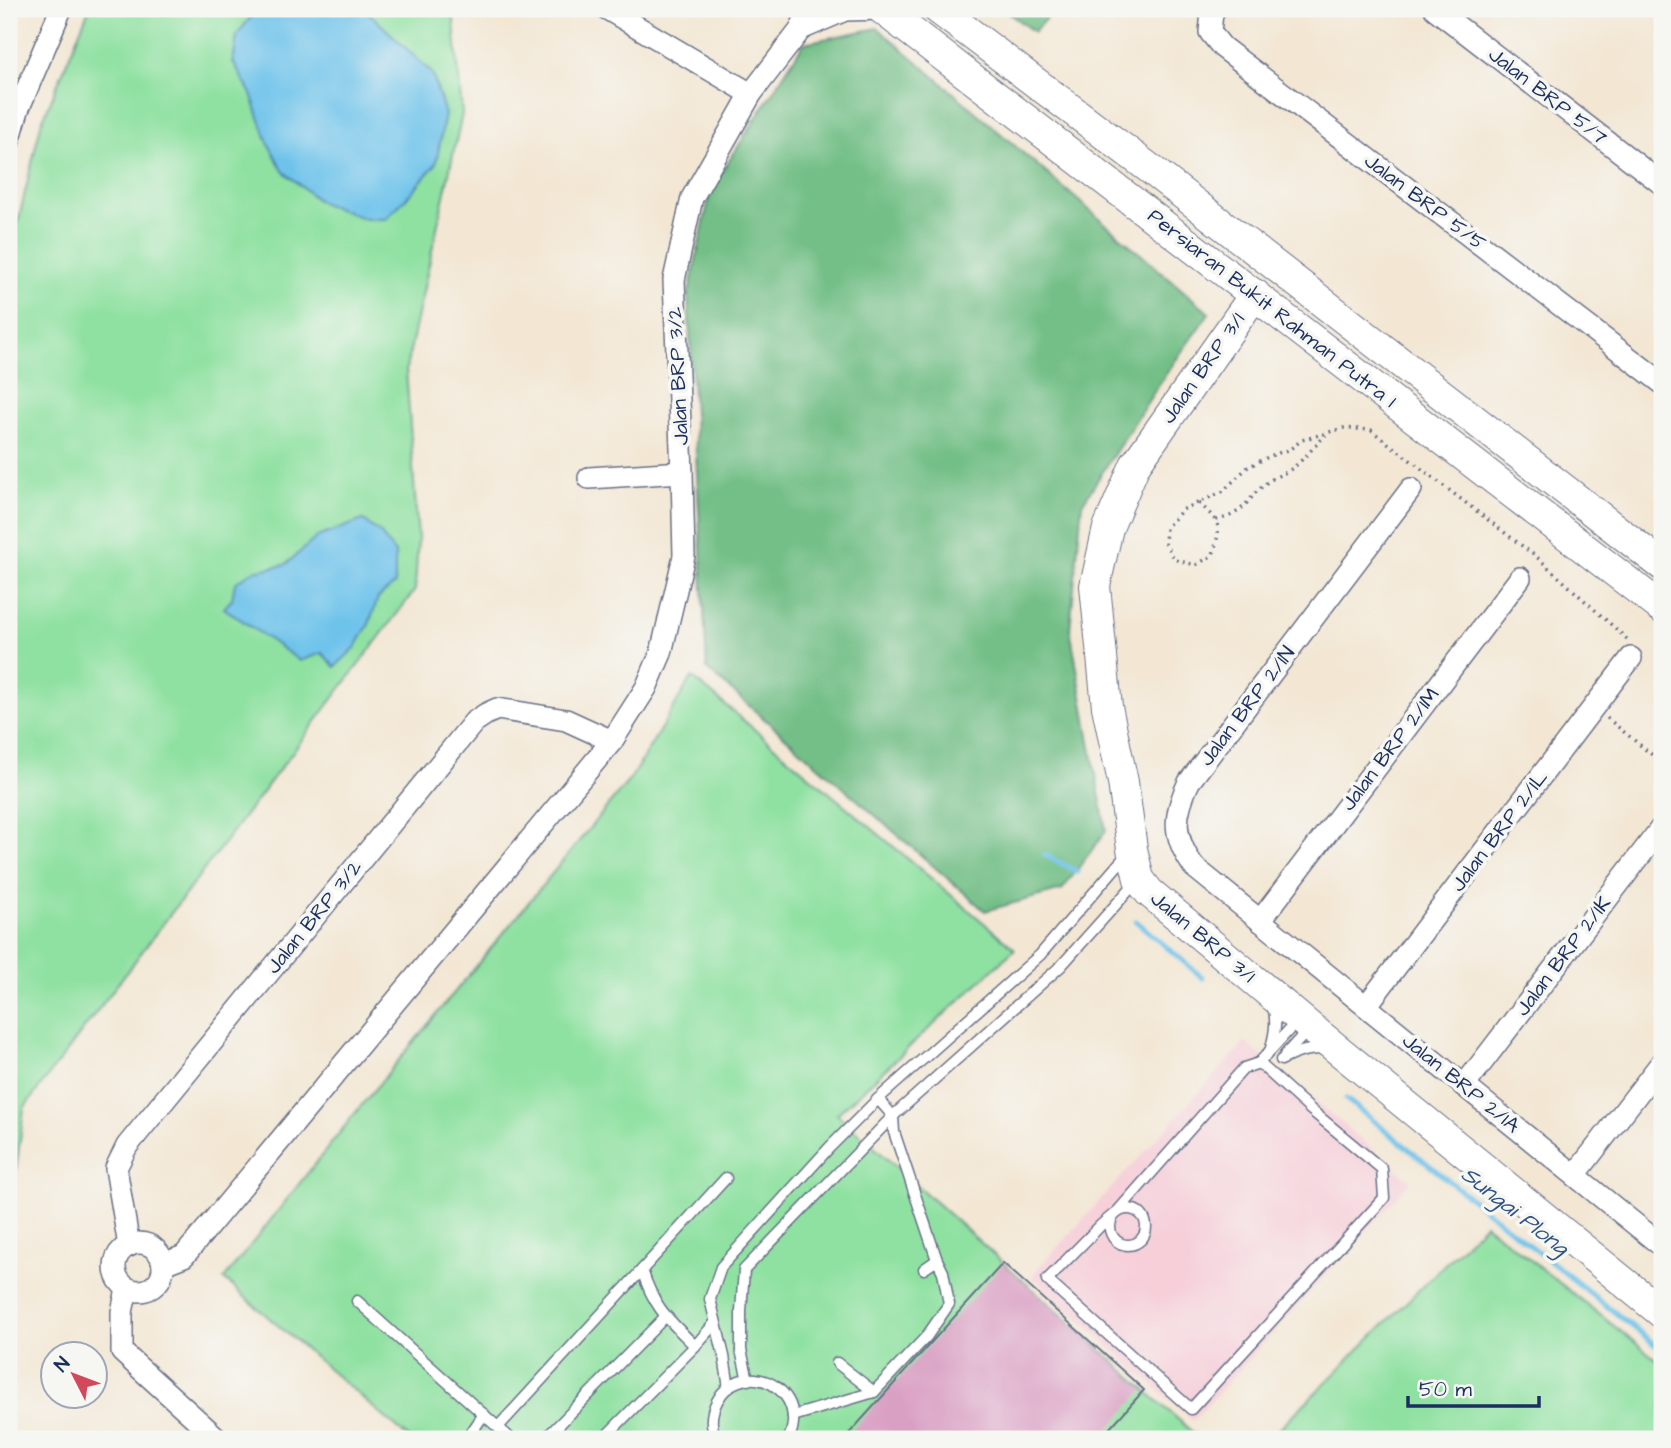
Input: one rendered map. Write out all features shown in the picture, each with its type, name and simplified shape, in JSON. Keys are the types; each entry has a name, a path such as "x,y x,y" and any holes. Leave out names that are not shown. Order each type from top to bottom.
{"main road":[{"name":"Persiaran Bukit Rahman Putra 1","path":"882,9 1662,608"},
{"name":"Persiaran Bukit Rahman Putra 1","path":"938,9 1153,171 1662,565"},
{"path":"1153,171 1165,197 1239,254 1250,271 1255,294 1287,288 1308,291"},
{"name":"Jalan BRP 3/1","path":"1255,294 1135,465 1108,528 1095,586 1107,707 1139,879 1149,892 1270,994 1662,1313"}],"street":[{"path":"9,142 13,109 61,9"},
{"path":"607,9 751,94"},
{"name":"Jalan BRP 3/2","path":"163,1264 184,1256 612,741 646,688 661,653 684,555 674,280 692,198 751,94 805,19 845,10 882,9"},
{"name":"Jalan BRP 5/5","path":"1215,9 1210,32 1222,47 1662,383"},
{"name":"Jalan BRP 5/7","path":"1434,9 1662,184"},
{"path":"589,478 682,472"},
{"name":"Jalan BRP 2/1N","path":"1260,920 1194,867 1183,851 1177,825 1181,799 1189,782 1412,489"},
{"name":"Jalan BRP 2/1M","path":"1260,920 1520,578"},
{"name":"Jalan BRP 2/1L","path":"1367,1005 1630,650"},
{"name":"Jalan BRP 3/2","path":"129,1246 116,1168 127,1146 474,722 497,709 566,720 612,741"},
{"name":"Jalan BRP 2/1K","path":"1464,1086 1662,827"},
{"name":"Jalan BRP 2/1A","path":"1260,920 1662,1246"},
{"path":"1575,1175 1662,1062"},
{"path":"135,1244 147,1245 158,1252 163,1264 163,1271 155,1285 142,1291 127,1289 117,1278 115,1270 118,1256 135,1244"},
{"path":"127,1289 122,1312 122,1352 218,1439"}],"lane":[{"path":"729,1388 710,1299 721,1267 829,1148 878,1099 1040,955 1132,849"},
{"path":"748,1380 741,1350 740,1311 744,1270 893,1116 1061,966 1139,879"},
{"path":"1270,994 1276,1016 1270,1051"},
{"path":"1259,1063 1382,1168 1384,1198 1191,1409 1047,1280 1117,1212 1244,1068 1259,1063 1305,1023"},
{"path":"1269,1072 1281,1060 1305,1023"},
{"path":"1281,1060 1300,1051 1340,1051"},
{"path":"793,1416 874,1392 927,1336 949,1304 943,1272 894,1132 893,1116 878,1099"},
{"path":"498,1427 726,1178"},
{"path":"924,1269 937,1260"},
{"path":"642,1270 653,1299 665,1317 695,1346"},
{"path":"357,1301 511,1439"},
{"path":"545,1439 665,1317"},
{"path":"603,1439 715,1323"},
{"path":"836,1363 874,1392"},
{"path":"717,1438 713,1429 713,1409 723,1392 739,1381 759,1379 777,1386 790,1401 794,1420 789,1439"},
{"path":"467,1439 484,1415"}],"path":[{"path":"1199,503 1216,520 1219,532 1213,555 1196,565 1175,560 1165,543 1166,528 1182,510 1222,492 1248,467 1290,449 1302,440 1343,428 1371,430 1539,559 1630,650"},
{"path":"1216,520 1230,518 1242,509 1267,482 1294,467 1328,433"},
{"path":"1604,714 1609,721 1662,763"}],"shaded area":[{"path":"1245,1042 1411,1181 1193,1421 1031,1276"}],"green space":[{"path":"89,9 453,9 462,114 406,369 418,539 415,590 24,1108 9,1225 9,261 41,124"},
{"path":"1003,9 1054,9 1034,32"},
{"path":"878,28 1209,313 1159,384 1082,504 1070,629 1106,831 1062,890 985,911 707,669 688,297 711,189 804,43"},
{"path":"692,677 1015,949 837,1114 1200,1439 410,1439 224,1279 356,1112 631,778"},
{"path":"1485,1224 1662,1364 1662,1439 1269,1439"}],"water":[{"path":"257,9 365,9 432,73 445,114 436,164 386,219 366,219 320,202 283,171 268,143 251,94 233,62 237,35"},
{"path":"363,520 380,533 395,553 395,584 378,598 369,624 356,647 335,667 322,653 300,661 224,608 232,599 235,583 253,571 285,565 317,537"}],"building":[{"path":"1003,1263 1144,1390 1100,1439 844,1439"}],"waterway":[{"name":"Sungai Plong","path":"1045,855 1078,872"},
{"name":"Sungai Plong","path":"1136,921 1203,978"},
{"name":"Sungai Plong","path":"1346,1099 1662,1350"}]}
